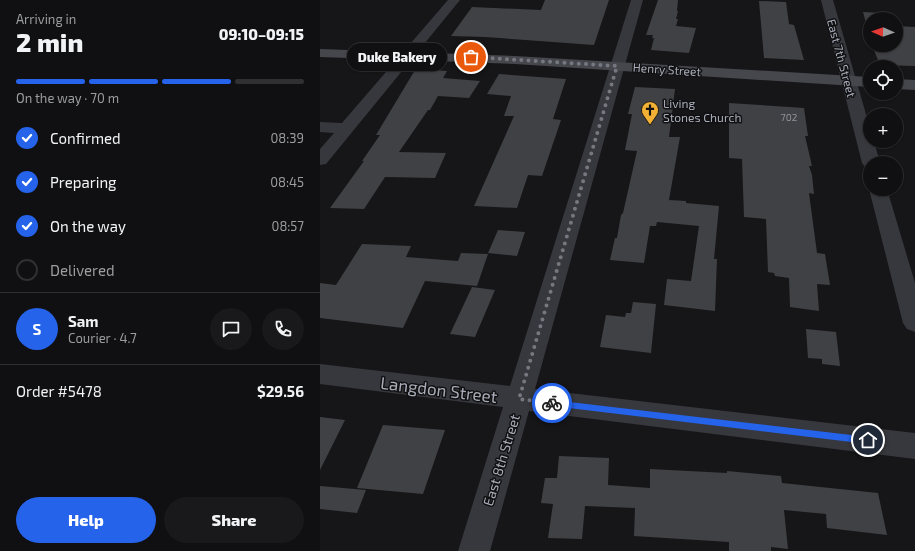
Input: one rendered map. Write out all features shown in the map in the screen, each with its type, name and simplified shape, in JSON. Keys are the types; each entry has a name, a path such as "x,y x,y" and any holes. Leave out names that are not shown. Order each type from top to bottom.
{"street":[{"path":"320,160 454,0"},
{"name":"East 8th Street","path":"474,551 637,0"},
{"name":"East 7th Street","path":"827,0 869,156"},
{"name":"Henry Street","path":"320,53 408,55 617,66 863,82"},
{"path":"903,84 915,85"},
{"path":"320,127 347,128"},
{"path":"880,196 915,323"},
{"name":"Langdon Street","path":"320,374 915,446"}],"building":[{"path":"545,0 609,0 594,45 451,36 472,7 541,10"},
{"path":"658,0 678,0 676,19 678,19 676,26 696,28 689,53 651,50 654,38 652,38 653,35 646,35"},
{"path":"759,1 786,2 789,24 794,25 804,60 764,58"},
{"path":"903,26 915,27 915,66 903,66 903,60 878,60 875,52 903,52"},
{"path":"415,70 447,71 443,78 480,81 469,98 438,96 430,110 428,110 399,152 446,153 435,178 385,177 364,209 330,208 364,161 362,161 380,135 376,135"},
{"path":"499,74 566,79 553,119 561,120 542,176 528,175 517,208 474,206 514,116 504,116 511,96 487,94"},
{"path":"635,87 675,89 669,137 680,137 669,200 719,206 714,259 717,259 715,311 664,305 667,279 691,281 699,226 657,222 656,226 650,226 644,263 610,260 615,238 617,238 621,215 623,213 637,151 625,150 632,114 628,114"},
{"path":"729,103 804,108 808,136 805,136 812,166 809,166 812,175 814,194 809,193 817,253 825,254 830,285 817,284 819,311 790,307 789,278 775,276 774,273 768,272 766,219 744,217 742,159 729,158"},
{"path":"498,230 525,232 517,256 488,253"},
{"path":"362,244 411,246 406,257 458,261 461,253 488,254 477,286 425,281 403,328 320,318 320,283 336,285"},
{"path":"472,287 495,290 475,337 450,334"},
{"path":"633,302 656,304 651,353 600,347 606,315 625,317 626,313 631,313"},
{"path":"806,329 836,332 840,366 822,364 822,359 808,358"},
{"path":"320,417 345,420 320,470"},
{"path":"383,425 445,430 423,494 357,488"},
{"path":"559,456 609,458 608,485 650,488 650,469 727,473 727,471 781,476 782,483 878,493 887,535 827,528 826,514 784,510 788,549 771,547 771,551 729,551 729,542 634,536 635,508 585,506 582,539 548,538 553,504 541,503 545,478 557,478"},
{"path":"320,486 366,490 357,513 320,509"}],"way so far":[{"path":"471,57 617,66 519,399 552,403"}],"place":[{"name":"Duke Bakery","path":"471,57"},
{"name":"Living Stones Church","path":"650,125"}],"route":[{"path":"552,403 868,440"}]}
